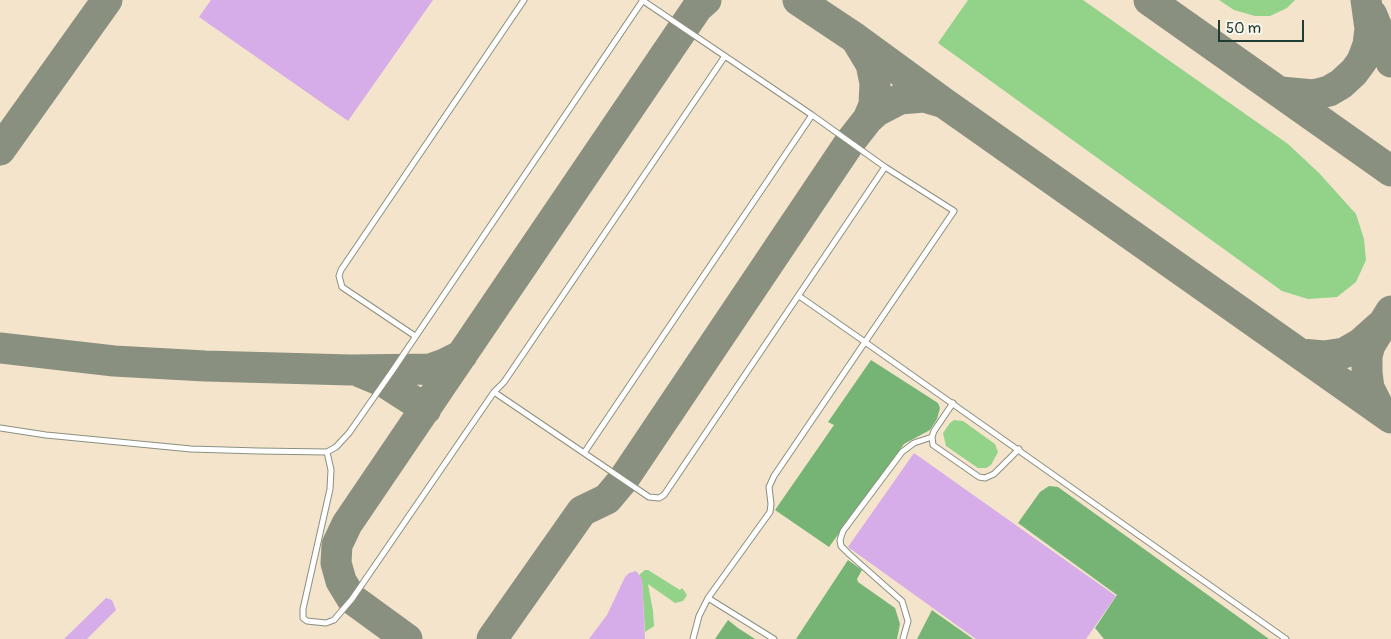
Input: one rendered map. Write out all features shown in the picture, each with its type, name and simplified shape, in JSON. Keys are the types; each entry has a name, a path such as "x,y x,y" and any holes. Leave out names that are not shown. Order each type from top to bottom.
{"lane":[{"path":"415,336 342,287 339,276 341,270 524,0"},
{"path":"0,428 46,435 258,452 327,452 336,447 349,433 642,0 885,168 954,212 774,476 769,487 770,512 708,598 699,616 693,639"},
{"path":"327,452 331,470 330,489 303,609 303,618 307,621 326,623 334,620 352,599 494,392 504,382 725,56"},
{"path":"584,452 812,116"},
{"path":"494,392 649,497 659,498 664,495 885,168"},
{"path":"798,296 1019,449 1286,639"},
{"path":"953,403 932,437 933,445 978,477 985,478 994,474 1019,449"},
{"path":"903,639 908,620 902,600 849,554 841,546 840,540 843,531 902,452 914,443 932,437"},
{"path":"708,598 774,639"}],"green space":[{"path":"968,0 1083,0 1288,144 1319,173 1356,214 1364,239 1366,260 1356,282 1337,297 1308,299 1282,291 938,43"},
{"path":"1219,0 1295,0 1287,8 1270,16 1255,16 1234,10"},
{"path":"871,360 938,403 940,408 937,419 930,430 904,444 829,547 775,510 834,425 828,422"},
{"path":"954,420 963,421 995,444 998,452 991,465 986,468 978,468 946,446 943,433"},
{"path":"1049,486 1058,487 1269,639 1104,639 1095,628 1117,595 1018,523 1040,492"},
{"path":"848,560 862,570 857,579 858,582 895,608 900,624 897,639 796,639"},
{"path":"645,570 680,590 682,588 687,595 683,601 675,603 648,584 654,626 645,632 642,580 639,575"},
{"path":"932,610 936,613 973,639 917,639"},
{"path":"728,620 738,628 755,639 715,639"}],"building":[{"path":"211,0 433,0 348,121 199,17"},
{"path":"914,453 1116,596 1086,639 976,639 848,547"},
{"path":"636,571 642,579 645,639 589,639 607,615 625,577 629,573"},
{"path":"106,598 112,600 116,610 87,639 64,639"}],"taxiway":[{"path":"0,150 107,0"},
{"path":"407,639 352,599 341,581 336,563 337,545 347,524 697,8 706,0"},
{"path":"798,0 855,38 944,103 1391,418"},
{"path":"1149,0 1391,171"},
{"path":"1281,92 1313,95 1329,91 1341,84 1354,72 1362,61 1368,45 1370,29 1366,0"},
{"path":"1372,15 1391,62"},
{"path":"857,41 871,64 875,83 874,105 868,119"},
{"path":"492,639 582,511 607,499 623,480 850,142 868,119 877,111 900,99 924,97 944,103"},
{"path":"1380,410 1369,388 1367,356 1370,345 1391,311"},
{"path":"1301,354 1324,356 1344,353 1361,343 1380,326"},
{"path":"0,348 114,361 205,366 351,370 430,369 462,355"},
{"path":"362,373 384,382 426,409"}]}
